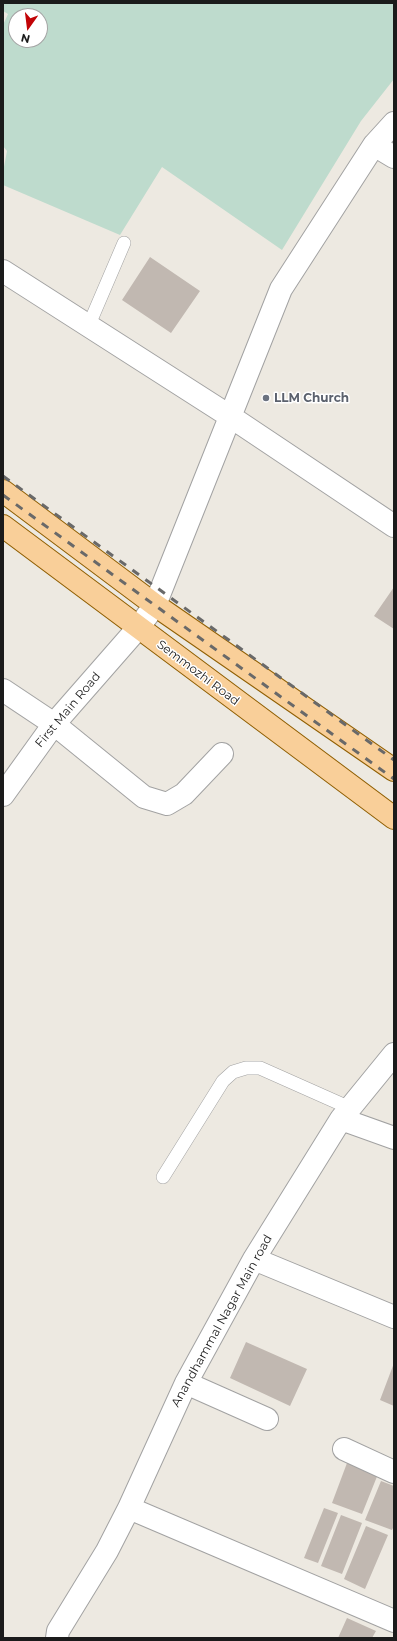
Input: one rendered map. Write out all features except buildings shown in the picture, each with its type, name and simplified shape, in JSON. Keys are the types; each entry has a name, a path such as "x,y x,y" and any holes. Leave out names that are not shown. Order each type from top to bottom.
{"main road":[{"path":"3,491 155,605 394,770"},
{"name":"Semmozhi Road","path":"3,526 394,818"}],"street":[{"name":"First Main Road","path":"3,795 54,724 138,628 155,605 282,288 374,145 394,122"},
{"path":"374,145 394,157"},
{"path":"3,271 392,521"},
{"path":"3,690 54,724 144,797 167,804 184,794 222,754"},
{"name":"Anandhammal Nagar Main road","path":"57,1638 58,1631 107,1551 129,1508 186,1383 254,1259 345,1114 394,1054"},
{"path":"345,1114 394,1138"},
{"path":"254,1259 394,1317"},
{"path":"186,1383 267,1419"},
{"path":"344,1449 394,1472"},
{"path":"129,1508 394,1621"}],"lane":[{"path":"88,327 124,243"},
{"path":"163,1177 223,1081 233,1072 260,1068 345,1114"}],"green space":[{"path":"3,3 394,3 394,79 361,121 282,250 162,167 120,235 3,185 3,172 7,151 3,146 3,25 8,14 3,11"}],"railway":[{"path":"3,476 394,760"},
{"path":"3,495 394,779"}],"place":[{"name":"LLM Church","path":"266,398"}]}
